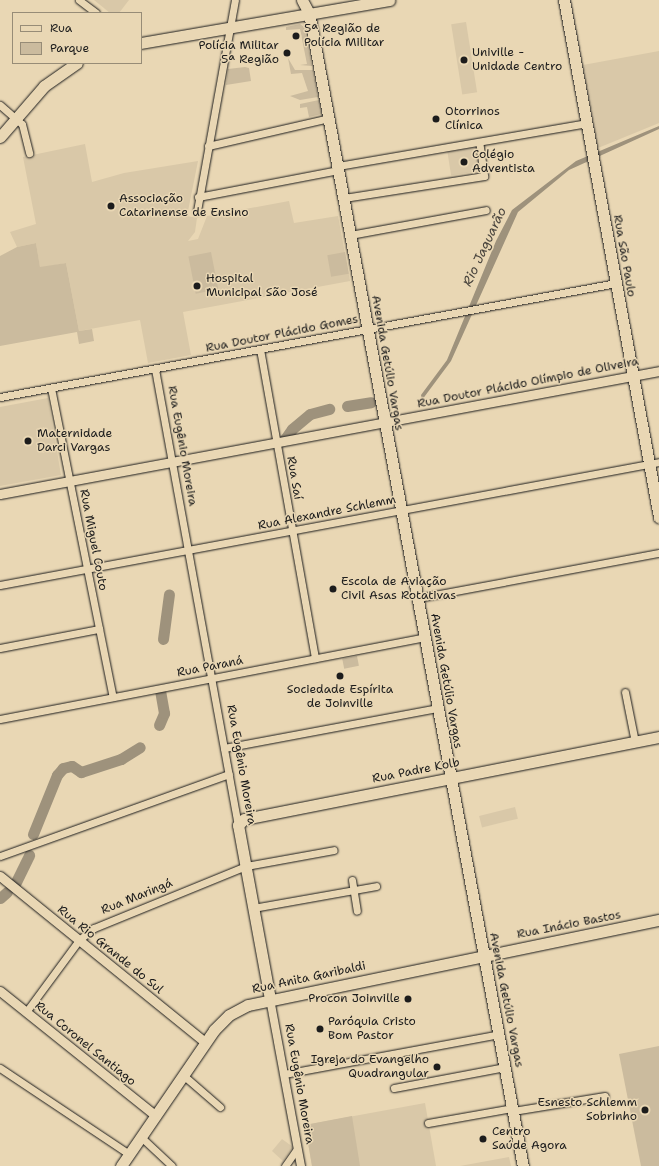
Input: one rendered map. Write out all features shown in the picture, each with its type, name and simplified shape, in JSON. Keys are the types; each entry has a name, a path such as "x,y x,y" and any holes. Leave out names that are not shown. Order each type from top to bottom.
{"main road":[{"path":"302,0 309,13"},
{"path":"309,13 312,0"},
{"path":"142,43 389,0"},
{"name":"Rua São Paulo","path":"564,0 633,376 654,463 659,517"},
{"name":"Avenida Getúlio Vargas","path":"309,13 523,1166"},
{"path":"0,137 15,117 44,86 76,64"},
{"name":"Rua Doutor Plácido Olímpio de Oliveira","path":"0,494 659,370"},
{"name":"Rua Padre Kolb","path":"238,825 248,817 659,737"},
{"name":"Rua Eugênio Moreira","path":"238,825 270,999"},
{"name":"Rua Rio Grande do Sul","path":"0,876 205,1042"},
{"name":"Rua Inácio Bastos","path":"484,956 659,920"},
{"name":"Rua Anita Garibaldi","path":"121,1166 205,1042 221,1022 239,1009 270,999 484,956"},
{"name":"Rua Coronel Santiago","path":"0,991 156,1116"}],"street":[{"path":"79,0 95,12"},
{"path":"198,211 198,197 235,0"},
{"path":"0,106 22,124 29,153"},
{"path":"208,146 329,118"},
{"path":"198,197 338,168 587,123"},
{"path":"344,198 484,176 479,142"},
{"path":"350,235 486,210"},
{"name":"Rua Doutor Plácido Gomes","path":"0,397 616,283"},
{"name":"Rua Saí","path":"260,349 315,658"},
{"name":"Rua Eugênio Moreira","path":"155,369 238,825"},
{"name":"Rua Miguel Couto","path":"51,388 113,697"},
{"name":"Rua Alexandre Schlemm","path":"0,585 654,463"},
{"path":"418,598 659,553"},
{"path":"0,648 99,629"},
{"name":"Rua Paraná","path":"0,719 425,637"},
{"path":"625,692 635,742"},
{"path":"224,748 438,708"},
{"path":"0,856 229,774"},
{"path":"236,812 248,817"},
{"name":"Rua Maringá","path":"26,1012 79,940 104,922 246,866 334,850"},
{"path":"352,880 357,911"},
{"path":"254,908 376,886"},
{"name":"Rua Eugênio Moreira","path":"270,999 300,1166"},
{"path":"284,1074 499,1034"},
{"path":"394,1088 505,1067"},
{"path":"0,1068 129,1154"},
{"path":"183,1076 220,1107"},
{"path":"428,1123 605,1096"},
{"path":"141,1137 172,1166"},
{"path":"285,1166 297,1148"}],"shaded area":[{"path":"94,0 129,0 120,12 109,12"},
{"name":"Univille - Unidade Centro","path":"466,22 477,92 462,94 451,24"},
{"path":"659,51 659,123 598,148 583,65"},
{"name":"Rio Jaguarão","path":"659,126 659,129 569,170 518,212 451,361 422,400 421,395 447,360 496,241 512,210 576,161"},
{"name":"Hospital Municipal São José","path":"85,144 92,182 124,173 198,161 187,216 197,218 195,232 188,241 198,239 207,216 289,201 294,223 338,216 350,281 183,312 191,355 148,363 140,320 79,331 66,263 40,268 36,243 17,247 10,232 36,224 23,157"},
{"name":"Colégio Adventista","path":"477,147 481,171 451,175 447,152"},
{"name":"Maternidade Darci Vargas","path":"48,398 61,475 0,486 0,407"},
{"path":"515,807 518,819 482,828 479,816"},
{"path":"425,1103 436,1166 312,1166 305,1125"},
{"path":"282,1139 293,1147 283,1161 272,1151"},
{"path":"509,1157 511,1166 460,1166"}],"green space":[{"path":"300,24 304,27 312,66 300,65 307,64 300,29 286,30 286,27"},
{"path":"288,58 295,70 313,70 318,97 300,100 290,96 308,91 302,73 291,74"},
{"path":"249,68 251,81 226,85 228,69"},
{"path":"319,100 322,114 309,117 307,107 300,108 300,104"},
{"path":"36,243 40,267 66,263 79,331 92,329 94,341 79,344 77,332 0,346 0,256 17,247"},
{"path":"211,252 218,289 196,294 188,256"},
{"path":"345,252 349,274 331,277 327,255"},
{"path":"357,656 359,666 344,669 342,659"},
{"name":"Esnesto Schlemm Sobrinho","path":"659,1046 659,1166 641,1166 619,1054"},
{"path":"352,1116 360,1166 312,1166 305,1125"}],"waterway":[{"name":"Rio Jaguarão","path":"347,406 371,402"},
{"name":"Rio Jaguarão","path":"285,439 292,429 310,414 329,409"},
{"name":"Rio Jaguarão","path":"163,639 169,594"},
{"name":"Rio Jaguarão","path":"159,725 164,713 160,691"},
{"name":"Rio Jaguarão","path":"33,834 57,775 63,768 72,766 81,772 121,759 140,747"},
{"name":"Rio Jaguarão","path":"16,882 29,855"},
{"name":"Rio Jaguarão","path":"0,898 7,892"}],"place":[{"name":"5ª Região de Polícia Militar","path":"296,36"},
{"name":"Polícia Militar 5ª Região","path":"287,53"},
{"name":"Univille - Unidade Centro","path":"464,60"},
{"name":"Otorrinos Clínica","path":"436,119"},
{"name":"Colégio Adventista","path":"464,162"},
{"name":"Associação Catarinense de Ensino","path":"111,206"},
{"name":"Hospital Municipal São José","path":"197,286"},
{"name":"Maternidade Darci Vargas","path":"28,441"},
{"name":"Escola de Aviação Civil Asas Rotativas","path":"333,589"},
{"name":"Sociedade Espírita de Joinville","path":"340,676"},
{"name":"Procon Joinville","path":"408,999"},
{"name":"Paróquia Cristo Bom Pastor","path":"320,1029"},
{"name":"Igreja do Evangelho Quadrangular","path":"437,1067"},
{"name":"Esnesto Schlemm Sobrinho","path":"645,1110"},
{"name":"Centro Saúde Agora","path":"483,1139"}]}
